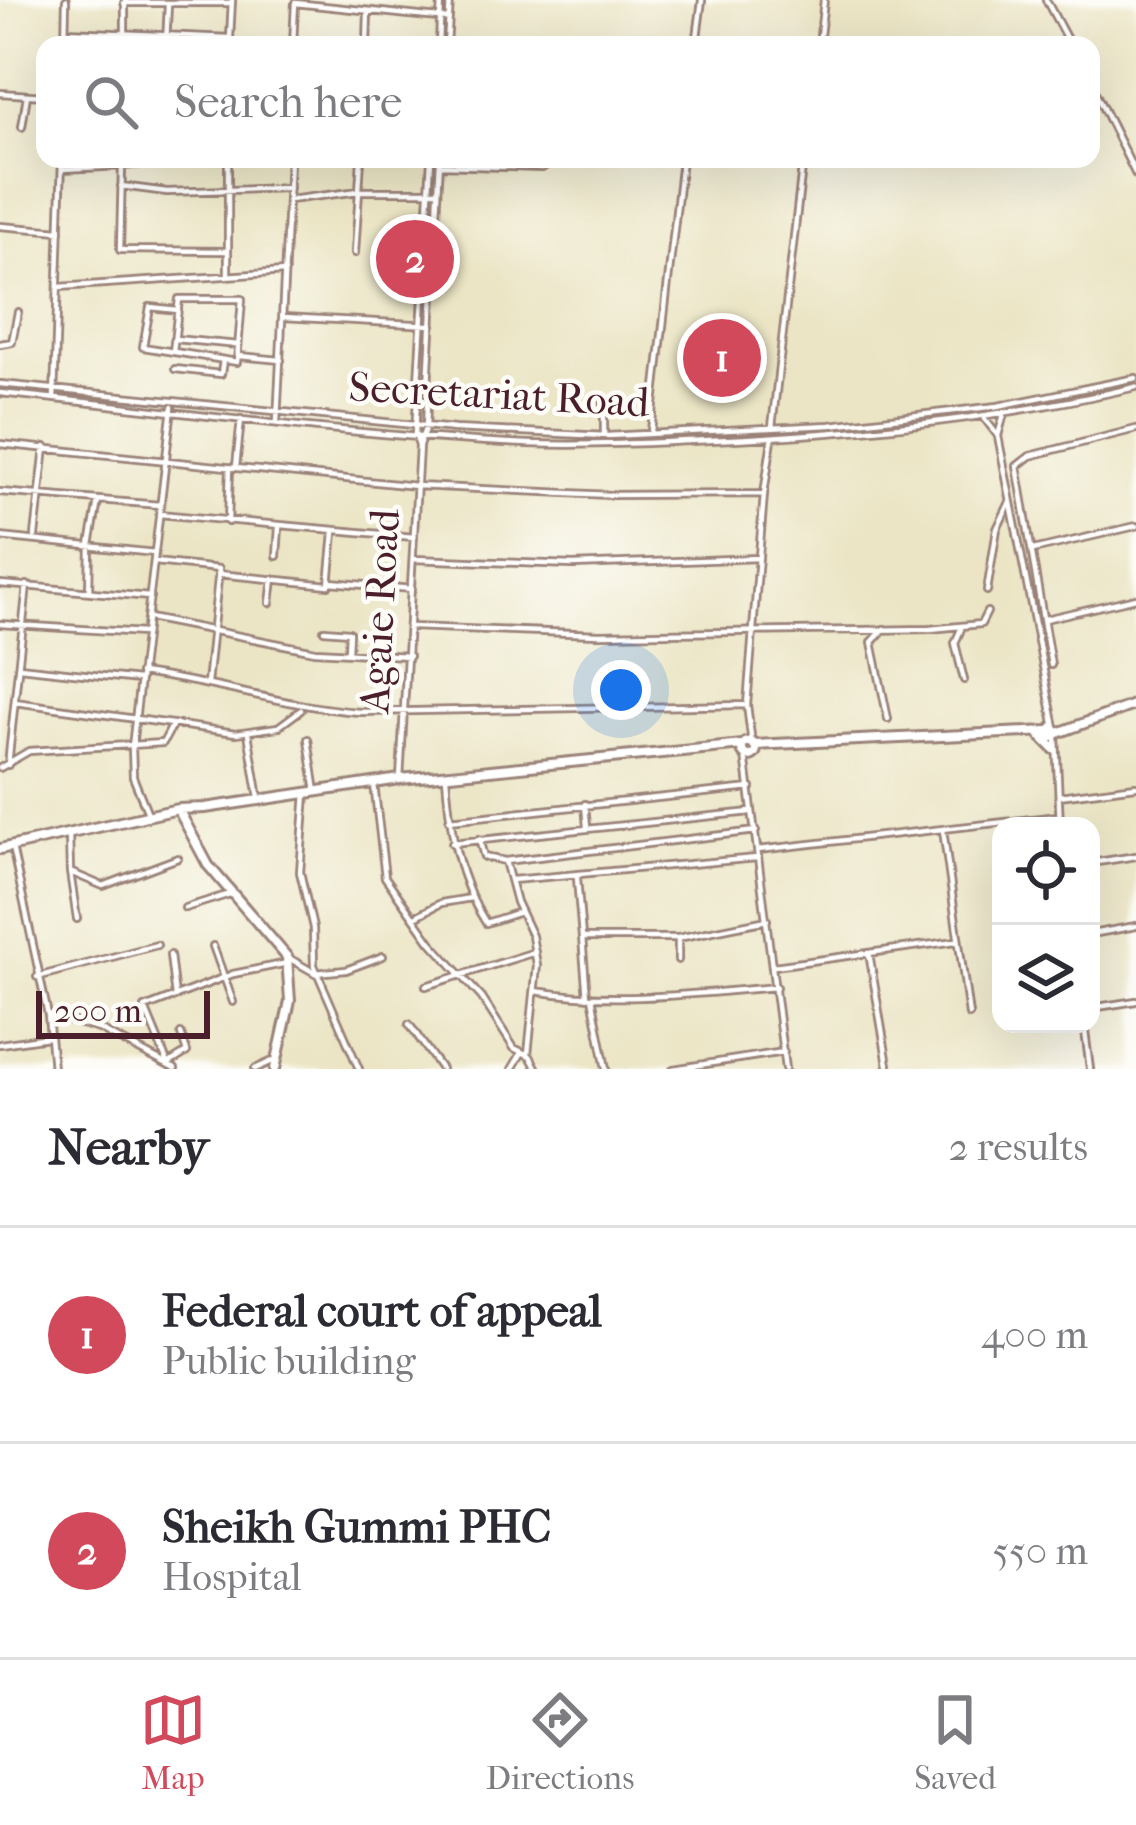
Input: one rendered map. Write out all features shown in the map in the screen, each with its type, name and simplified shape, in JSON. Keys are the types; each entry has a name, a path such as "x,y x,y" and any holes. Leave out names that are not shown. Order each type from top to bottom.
{"street":[{"path":"65,36 66,0"},
{"path":"363,0 366,36"},
{"path":"443,36 446,0"},
{"path":"697,36 702,0"},
{"path":"820,36 824,0"},
{"path":"1046,0 1065,36"},
{"path":"125,36 124,2 232,2 230,36"},
{"path":"293,36 295,2 444,18"},
{"path":"166,34 168,4"},
{"path":"65,31 184,36"},
{"path":"0,93 36,96"},
{"path":"22,128 27,95"},
{"path":"1100,102 1136,175"},
{"path":"54,399 62,170 77,168"},
{"path":"122,168 120,250 226,251"},
{"path":"228,168 228,276"},
{"path":"278,422 290,168"},
{"path":"355,254 360,168"},
{"path":"419,446 415,434 429,168"},
{"path":"419,446 426,426 440,168"},
{"path":"652,442 681,168"},
{"path":"773,429 802,168"},
{"path":"122,186 167,192 289,188"},
{"path":"288,200 359,191 438,190"},
{"path":"0,226 60,231"},
{"path":"59,286 285,272"},
{"path":"173,352 175,339 178,310 179,299 242,299 237,362 223,359 173,352 142,347 150,307 178,310"},
{"path":"0,344 12,342 18,312"},
{"path":"283,317 432,325"},
{"path":"175,339 238,345"},
{"path":"237,356 281,360"},
{"path":"175,369 221,374 223,359"},
{"name":"Secretariat Road","path":"0,393 279,411 525,435 604,436 773,429 998,406 1136,378"},
{"name":"Secretariat Road","path":"0,384 242,418 529,444 772,438 983,417 1136,387"},
{"path":"604,400 604,436"},
{"path":"149,816 133,777 132,747 173,406"},
{"path":"512,880 1058,816 1052,716 998,436 1004,414"},
{"path":"983,417 998,436"},
{"path":"227,522 242,418"},
{"path":"1051,665 1017,482 1019,464 1030,456 1136,429"},
{"path":"772,438 748,705 749,771 785,1069"},
{"path":"0,444 416,486 611,495 764,494"},
{"name":"Agaie Road","path":"400,779 419,446"},
{"path":"35,539 45,447"},
{"path":"0,492 160,505"},
{"path":"89,591 98,501"},
{"path":"987,591 997,529 1010,502"},
{"path":"159,514 414,537"},
{"path":"1033,550 1136,526"},
{"path":"277,556 279,527"},
{"path":"330,582 334,532"},
{"path":"0,537 154,553"},
{"path":"413,559 613,565 759,559"},
{"path":"154,562 219,568 207,684"},
{"path":"218,574 412,589"},
{"path":"270,603 273,580"},
{"path":"0,584 150,597"},
{"path":"8,765 27,585"},
{"path":"1045,619 1136,598"},
{"path":"411,628 599,634 963,628 982,625 986,612"},
{"path":"148,617 315,651 410,656"},
{"path":"0,624 146,633"},
{"path":"963,628 955,643 964,680"},
{"path":"884,629 872,642 888,719"},
{"path":"324,630 349,632 348,652"},
{"path":"19,667 207,684 280,698 303,708 406,713 748,705"},
{"path":"15,702 248,733 278,727 303,708"},
{"path":"0,849 178,808 400,779 776,746 1054,735 1136,704"},
{"path":"0,768 29,752 164,743 172,726"},
{"path":"248,733 259,800"},
{"path":"1035,733 1054,735"},
{"path":"308,739 311,792 300,872 313,928 315,973 359,1069"},
{"path":"446,777 452,843 471,898 486,923 520,912"},
{"path":"374,783 385,877 537,1069"},
{"path":"1058,796 1136,785"},
{"path":"449,820 751,788"},
{"path":"585,804 587,827"},
{"path":"178,808 208,865 288,960 315,973 346,970 383,956"},
{"path":"452,843 754,812"},
{"path":"943,830 969,1016"},
{"path":"479,839 484,857 505,861 756,831"},
{"path":"69,834 77,919"},
{"path":"13,847 48,1015 53,1069"},
{"path":"1100,861 1136,856"},
{"path":"70,872 103,886 178,858"},
{"path":"505,861 535,952 535,991 525,1054 512,1069"},
{"path":"576,875 590,997 606,1069"},
{"path":"185,908 233,893"},
{"path":"415,917 441,903 471,898"},
{"path":"584,938 678,938 768,920"},
{"path":"1100,932 1136,926"},
{"path":"678,938 678,960"},
{"path":"774,966 956,940"},
{"path":"37,977 157,945"},
{"path":"213,946 233,1002"},
{"path":"426,986 535,952"},
{"path":"869,953 888,1065"},
{"path":"170,955 175,998"},
{"path":"167,1064 146,1008 223,978 288,960"},
{"path":"255,1069 276,1064 290,1000 288,960"},
{"path":"535,991 605,1000 776,987"},
{"path":"1100,1007 1136,1001"},
{"path":"48,1015 99,1029 175,1069"},
{"path":"409,1024 441,1069"},
{"path":"1085,1033 1090,1069"},
{"path":"167,1064 187,1052 181,1034"},
{"path":"0,1044 50,1037"},
{"path":"673,1069 784,1052"}],"place":[{"name":"Sheikh Gummi PHC","path":"415,259"},
{"name":"Federal court of appeal","path":"722,358"}]}
